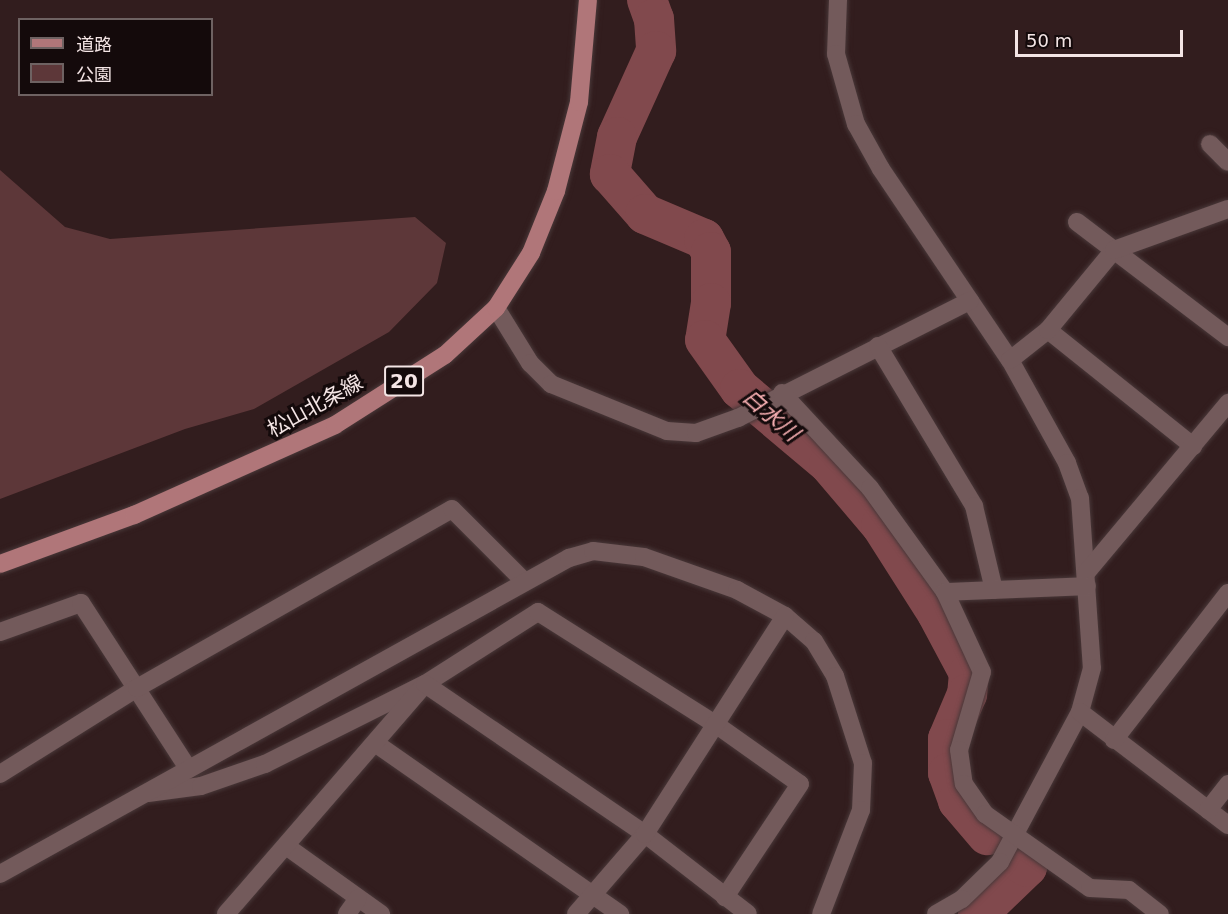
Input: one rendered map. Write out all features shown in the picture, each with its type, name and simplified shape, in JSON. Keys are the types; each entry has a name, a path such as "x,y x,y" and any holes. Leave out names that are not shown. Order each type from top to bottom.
{"main road":[{"name":"松山北条線","path":"0,564 134,515 241,471 335,425 445,355 496,308 531,253 556,190 579,102 588,0"}],"street":[{"path":"837,0 836,54 856,124 881,169 1010,360 1067,463 1080,498 1092,668 1080,712 1000,862 962,899 936,914"},
{"path":"1210,144 1228,162"},
{"path":"1010,360 1048,330 1114,250 1228,209"},
{"path":"1077,222 1228,337"},
{"path":"496,308 530,363 551,384 667,432 696,433 738,418 782,393 970,301"},
{"path":"1048,330 1193,446"},
{"path":"878,346 974,506 994,590"},
{"path":"782,393 870,488 945,592 982,672 959,750 964,784 985,814 1013,837 1090,888 1129,890 1160,914"},
{"path":"945,592 994,590 1087,580 1228,403"},
{"path":"0,774 137,688 452,509 525,582"},
{"path":"0,874 136,795 568,558 593,551 644,557 737,590 785,616 814,641 835,676 863,763 861,810 821,914"},
{"path":"1114,740 1228,593"},
{"path":"0,632 81,603 187,767"},
{"path":"136,795 201,786 265,764 425,684 538,612 718,726 800,784 725,897"},
{"path":"576,914 591,893 645,834 718,726 785,616"},
{"path":"226,914 425,684"},
{"path":"425,684 645,834 748,914"},
{"path":"1080,712 1228,825"},
{"path":"375,743 620,914"},
{"path":"1208,810 1228,784"},
{"path":"286,846 381,914"},
{"path":"347,914 358,898"}],"green space":[{"path":"0,170 65,227 110,239 415,217 446,243 437,283 389,332 254,409 185,429 0,499"}],"waterway":[{"name":"白水川","path":"647,0 654,19 656,51 617,137 610,174 645,214 704,239 711,252 711,303 705,340 740,389 829,464 881,525 937,613 969,673 967,694 948,739 948,773 958,801 987,835"},
{"name":"白水川","path":"978,914 1027,867 1017,860"}]}
